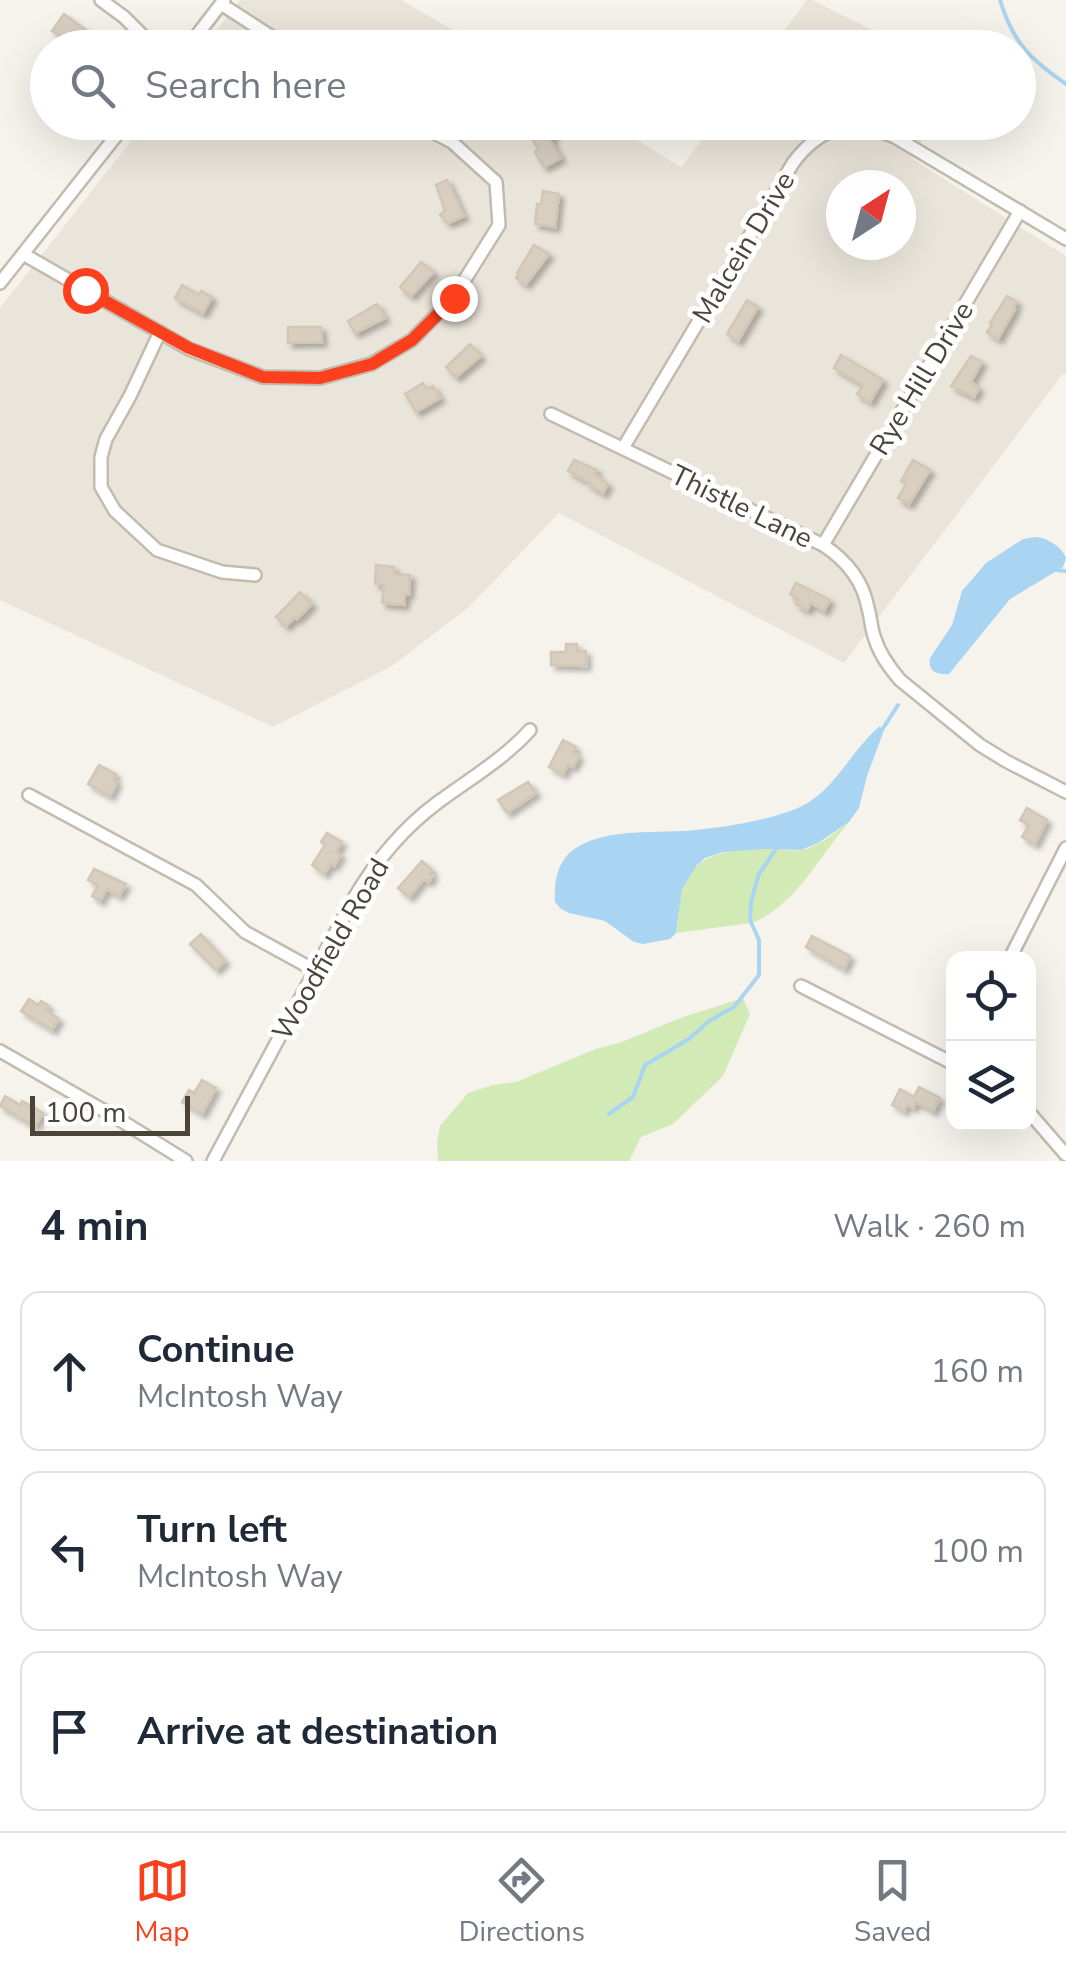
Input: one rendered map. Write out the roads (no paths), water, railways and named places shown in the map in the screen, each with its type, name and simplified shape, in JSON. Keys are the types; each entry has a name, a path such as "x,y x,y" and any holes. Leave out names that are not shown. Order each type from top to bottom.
{"street":[{"path":"101,0 137,30"},
{"path":"201,30 223,2 263,30"},
{"path":"0,283 114,140"},
{"path":"23,254 189,348 263,377 320,378 372,364 412,340 454,298 498,225 496,182 448,140"},
{"name":"Malcein Drive","path":"623,448 793,162 814,140"},
{"name":"Malcein Drive","path":"900,140 1066,238"},
{"name":"Rye Hill Drive","path":"823,545 1020,211"},
{"path":"160,332 106,439 101,456 102,488 115,511 157,550 222,572 255,575"},
{"name":"Thistle Lane","path":"551,414 834,552 857,578 876,643 900,680 980,745 1066,792"},
{"name":"Woodfield Road","path":"213,1161 364,880 393,842 432,806 518,744 530,730"},
{"path":"30,795 196,884 246,932 316,971"},
{"path":"1014,951 1066,848"},
{"path":"801,986 946,1060"},
{"path":"0,1051 186,1161"},
{"path":"1036,1120 1066,1155"}],"water":[{"path":"1036,537 1061,550 1066,558 1063,567 1010,599 949,674 934,672 930,658 952,625 962,591 986,563 1023,539"},
{"path":"880,726 883,733 859,808 849,822 801,850 723,852 705,858 682,889 676,933 670,939 634,942 605,921 569,913 555,902 558,872 576,848 618,834 720,827 793,810 830,784"}],"waterway":[{"path":"1000,0 1012,30"},
{"path":"1036,60 1066,84"},
{"path":"1056,570 1066,571"},
{"path":"880,733 898,705"},
{"path":"609,1114 633,1097 645,1065 734,1007 759,975 759,940 750,920 751,902 759,874 776,849"}]}
